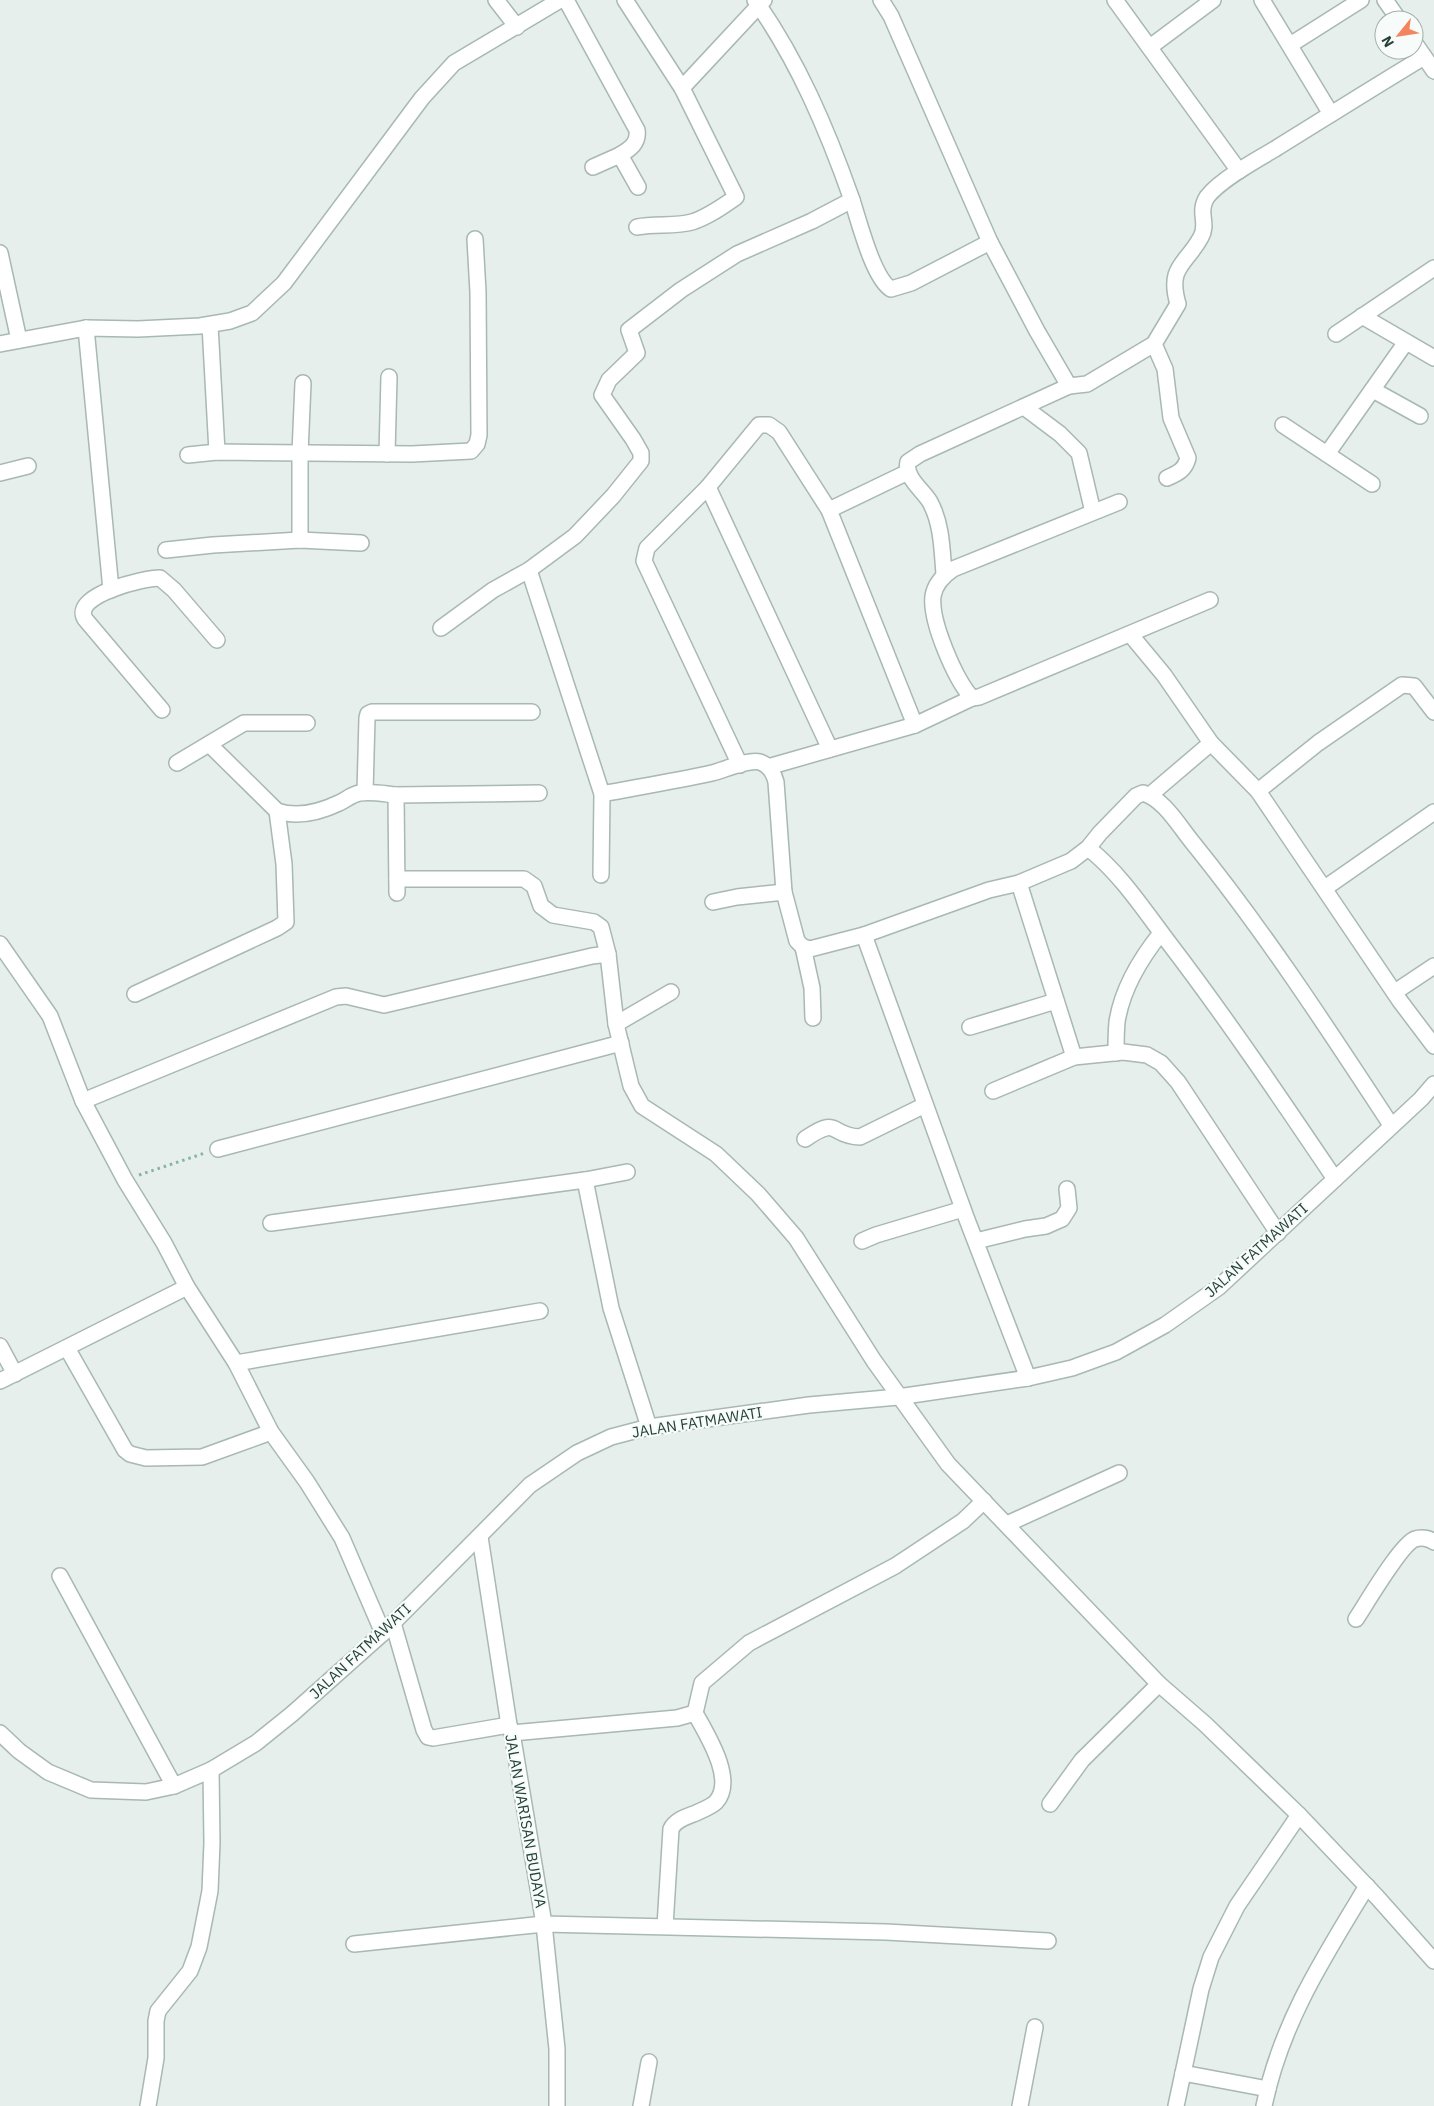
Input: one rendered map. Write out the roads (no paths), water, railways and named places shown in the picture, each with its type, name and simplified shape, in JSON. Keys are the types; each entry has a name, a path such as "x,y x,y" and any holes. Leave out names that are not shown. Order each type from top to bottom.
{"street":[{"path":"496,0 517,27"},
{"path":"0,344 86,328 138,329 210,325 230,321 252,312 284,283 422,98 454,63 560,0"},
{"path":"566,0 637,130 638,137 635,144 620,155 593,168"},
{"path":"625,0 682,88 736,197 717,210 691,222 638,226"},
{"path":"881,0 891,16 990,242 1036,331 1069,386"},
{"path":"1115,0 1239,171"},
{"path":"1150,47 1213,0"},
{"path":"1262,0 1331,114"},
{"path":"1290,45 1361,0"},
{"path":"682,88 759,2 789,52 808,91 835,152 876,269 885,285 891,289 911,283 990,242"},
{"path":"1424,57 1434,72"},
{"path":"944,574 938,522 929,501 908,472 908,462 920,454 1069,386 1087,384 1154,344 1178,304 1174,279 1180,265 1193,250 1203,234 1204,228 1201,212 1203,204 1209,195 1239,171 1419,60"},
{"path":"620,155 638,187"},
{"path":"441,628 493,590 529,570 575,536 613,496 641,461 641,453 633,439 602,395 609,380 636,353 629,330 680,290 737,254 812,221 852,200"},
{"path":"188,455 217,452 388,454 471,451 477,444 480,435 478,292 475,239"},
{"path":"0,253 19,340"},
{"path":"1336,334 1434,268"},
{"path":"1362,316 1434,358"},
{"path":"210,325 217,452"},
{"path":"86,328 111,590"},
{"path":"1327,454 1406,342"},
{"path":"1154,344 1165,369 1171,418 1188,458 1187,465 1181,471 1167,478"},
{"path":"388,454 389,377"},
{"path":"300,540 300,453 303,383"},
{"path":"1373,390 1420,416"},
{"path":"1024,407 1060,434 1079,453 1093,512"},
{"path":"740,765 644,561 646,548 708,487 759,425 769,425 779,432 829,510 915,725"},
{"path":"1283,425 1372,484"},
{"path":"0,473 28,466"},
{"path":"829,510 908,472"},
{"path":"708,487 830,749"},
{"path":"972,698 963,688 943,645 933,608 933,595 944,574 953,568 1119,502"},
{"path":"166,550 300,540 361,543"},
{"path":"529,570 602,794 601,875"},
{"path":"162,710 82,615 84,607 91,600 111,590 138,581 160,578 174,590 217,640"},
{"path":"768,767 915,725 972,698 979,697 1210,600"},
{"path":"1130,634 1164,674 1211,742 1258,791 1434,1046"},
{"path":"1258,791 1318,744 1402,685 1414,686 1434,712"},
{"path":"365,792 367,718 368,714 372,712 532,712"},
{"path":"177,763 244,724 307,723"},
{"path":"1150,795 1211,742"},
{"path":"209,744 278,811 296,815 339,804 357,793 365,792 396,795 539,793"},
{"path":"602,794 713,773 740,765 761,762 768,767 774,774 776,782 784,892 793,930 797,941 803,947 812,988 813,1018"},
{"path":"803,947 817,949 864,935 989,890 1019,883 1071,861 1088,848 1136,796 1143,793 1150,795 1160,803 1206,859 1302,989 1391,1125"},
{"path":"396,795 397,886 524,879 534,886 541,906 553,914 594,922 601,927 608,954 616,1024 631,1086 642,1106 716,1154 758,1194 796,1238 898,1397 948,1464 1159,1684 1205,1724 1298,1815 1367,1886 1434,1961"},
{"path":"135,994 277,928 286,922 284,864 278,811"},
{"path":"1325,888 1434,812"},
{"path":"1088,848 1102,859 1202,986 1335,1178"},
{"path":"1019,883 1074,1057"},
{"path":"713,902 737,896 784,892"},
{"path":"1116,1053 1117,1022 1126,992 1150,946 1161,933"},
{"path":"864,935 963,1209 1028,1378"},
{"path":"0,944 50,1016 83,1101 125,1180 164,1243 186,1287 236,1363 271,1432 307,1482 342,1538 388,1628 428,1737 511,1729 677,1718 695,1714"},
{"path":"83,1101 336,997 346,996 384,1005 592,956 608,954"},
{"path":"1395,992 1434,966"},
{"path":"616,1024 671,992"},
{"path":"970,1027 1056,1001"},
{"path":"218,1148 621,1043"},
{"path":"993,1091 1074,1057 1116,1053 1147,1055 1161,1063 1178,1082 1278,1233"},
{"name":"JALAN FATMAWATI","path":"0,1733 19,1751 48,1772 91,1790 146,1792 174,1786 211,1770 263,1737 388,1628 530,1485 577,1453 611,1437 649,1427 809,1405 898,1397 1028,1378 1072,1368 1116,1352 1165,1324 1218,1287 1421,1099 1434,1084"},
{"path":"805,1139 825,1127 832,1127 852,1137 860,1137 925,1105"},
{"path":"271,1223 585,1180 627,1172"},
{"path":"585,1180 611,1308 649,1427"},
{"path":"976,1241 1046,1226 1062,1219 1069,1208 1067,1189"},
{"path":"862,1241 963,1209"},
{"path":"0,1381 186,1287"},
{"path":"236,1363 540,1311"},
{"path":"0,1346 15,1374"},
{"path":"67,1348 120,1443 130,1454 146,1458 215,1454 271,1432"},
{"path":"1007,1524 1120,1473"},
{"path":"665,1926 670,1829 676,1822 713,1805 722,1794 724,1785 722,1771 695,1714 702,1684 749,1643 894,1566 963,1520 984,1501"},
{"name":"JALAN WARISAN BUDAYA","path":"480,1537 544,1924 557,2049 557,2106"},
{"path":"1356,1620 1385,1574 1414,1539 1423,1538 1434,1542"},
{"path":"60,1576 174,1786"},
{"path":"1050,1804 1082,1760 1159,1684"},
{"path":"148,2106 156,2058 156,2021 158,2011 190,1971 199,1947 210,1891 212,1843 211,1770"},
{"path":"1176,2106 1201,1989 1211,1957 1238,1906 1298,1815"},
{"path":"1264,2106 1287,2027 1314,1975 1367,1886"},
{"path":"354,1944 544,1924 886,1932 1048,1942"},
{"path":"1020,2106 1036,2027"},
{"path":"641,2106 649,2062"},
{"path":"1183,2073 1268,2089"}]}
